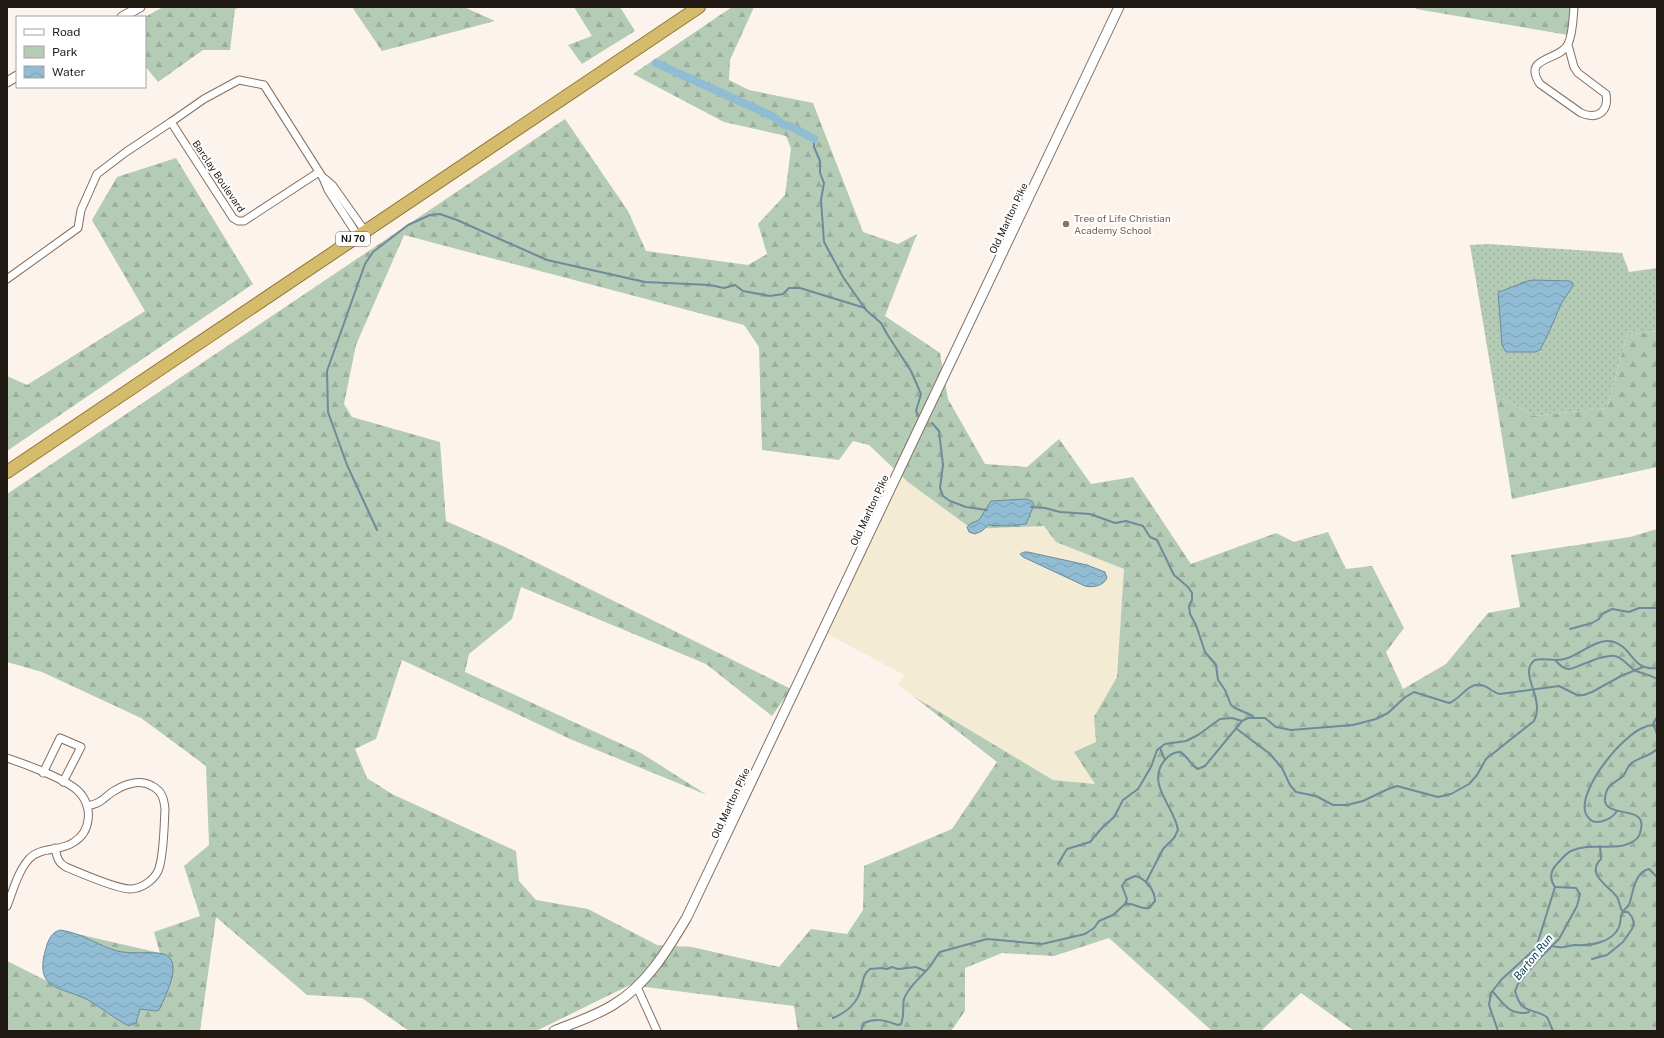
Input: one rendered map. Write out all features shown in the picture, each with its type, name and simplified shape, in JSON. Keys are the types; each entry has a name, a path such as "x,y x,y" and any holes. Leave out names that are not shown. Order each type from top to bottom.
{"highway":[{"name":"NJ 70","path":"7,472 699,7"}],"street":[{"path":"124,16 140,7"},
{"name":"Old Marlton Pike","path":"554,1031 613,1005 637,987 664,955 697,899 1119,7"},
{"path":"1568,45 1561,52 1541,61 1536,65 1534,70 1536,79 1540,84 1581,113 1588,116 1602,112 1606,106 1606,94 1578,73 1574,67 1568,45 1574,7"},
{"path":"7,82 16,77"},
{"path":"7,279 78,228 81,210 97,174 126,152 204,99 239,80 264,85 321,175 328,190 362,233"},
{"name":"Barclay Boulevard","path":"171,122 233,218 238,221 244,221 321,175"},
{"path":"43,772 60,738 81,747 63,782"},
{"path":"7,758 43,772 77,790 87,806 89,818 84,833 73,844 43,850 28,860 21,872 7,906"},
{"path":"55,848 57,858 61,864 66,867 124,888 140,887 154,877 158,871 160,862 165,809 161,794 149,784 134,783 113,791 99,802 87,806"},
{"path":"637,987 657,1031"}],"shaded area":[{"path":"893,469 972,529 1044,526 1056,542 1124,568 1117,677 1094,717 1096,742 1095,784 1053,780 913,696 898,685 904,675 822,631 861,549"}],"green space":[{"path":"163,7 242,7 235,9 230,50 203,50 158,82 146,67 146,16"},
{"path":"352,7 464,7 495,21 382,51"},
{"path":"574,7 620,7 635,31 582,64 568,45 592,36"},
{"path":"732,7 754,7 730,60 729,80 749,90 813,103 863,232 898,244 917,234 885,316 940,353 948,399 985,464 1027,467 1059,439 1091,484 1133,477 1191,564 1276,533 1294,542 1328,532 1346,569 1372,566 1404,628 1386,652 1403,689 1446,664 1488,613 1520,607 1511,555 1630,537 1657,529 1657,1031 1354,1031 1301,993 1261,1031 1212,1031 1109,938 1054,956 1002,953 965,968 965,1011 951,1031 798,1031 794,1006 630,985 536,1031 409,1031 362,998 307,995 216,917 200,1031 7,1031 7,961 47,981 43,957 60,930 160,953 154,932 200,916 184,866 209,845 206,766 141,718 42,672 7,662 7,494 565,119 628,211 646,251 748,265 767,254 758,224 785,195 791,148 786,136 724,122 633,74","holes":["404,235 744,325 759,347 762,450 839,460 853,441 869,445 908,482 972,529 1044,526 1056,542 1124,569 1117,677 1094,717 1096,742 1074,752 1095,784 1053,780 913,696 997,762 952,829 864,866 863,910 847,934 811,929 779,967 692,947 657,945 588,909 536,900 519,881 516,851 392,794 367,778 355,749 376,739 402,660 570,739 707,795 641,753 465,672 469,654 512,619 521,587 706,664 772,716 791,689 507,548 446,521 440,442 352,417 344,404 356,345"]},
{"path":"1416,7 1578,7 1574,36 1416,9"},
{"path":"176,158 253,284 7,451 7,376 27,385 145,311 92,220 117,177"},
{"path":"1488,244 1622,253 1629,272 1657,268 1657,331 1627,335 1607,408 1534,416 1495,394 1470,245"},
{"path":"1657,331 1657,467 1512,499 1495,394 1534,416 1607,408 1627,335"}],"water":[{"path":"1533,280 1570,281 1573,283 1573,286 1561,304 1540,350 1535,352 1506,352 1502,345 1498,292"},
{"path":"1027,499 1033,502 1034,505 1026,524 1008,526 988,525 982,531 975,534 969,532 967,527 979,520 991,501"},
{"path":"1024,552 1087,565 1105,572 1107,578 1098,586 1085,586 1023,557 1020,554"},
{"path":"60,930 82,936 117,951 132,953 157,953 166,955 171,960 173,968 172,976 170,986 159,1010 140,1009 136,1023 129,1026 88,1000 52,985 46,980 43,972 43,962 49,939 53,934"}],"waterway":[{"path":"656,63 774,117 784,125 790,126 814,139"},
{"path":"814,139 814,147 820,161 820,173 824,183 821,200 824,242 843,277 866,310 881,323 911,371 921,394 916,411 918,416"},
{"path":"377,530 347,465 328,412 327,371 365,264 373,252 408,225 430,215 440,214 457,220 547,260 645,282 710,285 724,288 735,285 743,291 770,296 783,294 789,288 800,288 865,308"},
{"path":"932,423 939,431 943,465 940,488 943,496 950,501 966,507 987,510"},
{"path":"1031,507 1045,508 1060,512 1090,514 1115,523 1126,521 1143,526 1150,537 1157,540 1174,575 1188,587 1192,593 1192,600 1189,606 1190,614 1196,625 1205,652 1216,665 1218,680 1225,690 1231,705 1253,716"},
{"path":"1570,629 1592,623 1599,619 1602,614 1612,609 1629,612 1639,608 1657,608"},
{"path":"1237,729 1270,754 1282,768 1290,785 1296,792 1316,796 1333,805 1347,805 1363,801 1397,786 1438,797 1451,794 1469,784 1477,775 1486,759 1534,721 1537,712 1537,704 1529,672 1530,665 1535,660 1568,658 1590,646 1608,641 1620,645 1637,663 1642,666 1657,668"},
{"path":"1556,661 1561,666 1572,669 1599,658 1614,656 1621,659 1636,671 1657,679"},
{"path":"1146,882 1163,849 1174,838 1178,830 1176,821 1163,796 1158,779 1159,770 1164,761 1167,757 1180,752 1198,769 1205,766 1242,721 1248,718 1265,718 1276,727 1291,730 1353,725 1376,719 1388,713 1404,698 1414,692 1449,703 1472,686 1476,685 1484,686 1500,694 1559,686 1577,695 1584,695 1621,676 1643,667"},
{"name":"Barton Run","path":"1657,717 1653,724 1657,734"},
{"path":"1058,864 1067,849 1090,842 1114,817 1123,800 1138,789 1151,767 1157,750 1165,744 1186,741 1198,735 1220,719 1232,718 1242,721"},
{"path":"1617,811 1606,820 1599,822 1592,821 1585,811 1585,801 1589,789 1596,776 1615,750 1636,732 1646,726 1657,726"},
{"path":"1160,748 1165,760"},
{"name":"Barton Run","path":"1555,887 1552,882 1553,870 1569,852 1587,847 1619,846 1634,841 1638,837 1641,829 1641,821 1637,816 1609,807 1605,802 1606,793 1611,785 1623,776 1631,763 1657,749"},
{"path":"1592,959 1607,955 1623,942 1632,929 1634,923 1628,912 1623,912 1617,897 1597,875 1597,864 1601,859 1600,846"},
{"path":"1553,946 1562,947 1588,945 1607,940 1619,927 1622,914 1629,904 1635,882 1641,874 1649,869 1657,877"},
{"path":"861,1031 864,1023 873,1020 885,1021 898,1025 901,1024 903,1017 903,1002 906,994 912,985 928,969 940,952 987,939 1042,944 1085,934 1094,928 1099,921 1113,915 1125,904 1127,899 1122,886 1126,880 1135,876 1139,877 1149,885 1155,897 1155,901 1149,908 1125,904"},
{"path":"1498,1031 1489,1005 1491,993 1501,980 1536,948 1555,887"},
{"name":"Barton Run","path":"1553,1031 1547,1017 1524,1008 1515,991 1518,984 1538,960 1559,939 1577,906 1580,894 1576,888 1555,887"},
{"path":"833,1018 851,1007 857,999 865,975 870,969 887,969 892,967 898,969 916,967 925,971"},
{"path":"1493,992 1504,1005 1513,1011 1517,1013 1529,1012"}],"place":[{"name":"Tree of Life Christian Academy School","path":"1066,224"}]}
